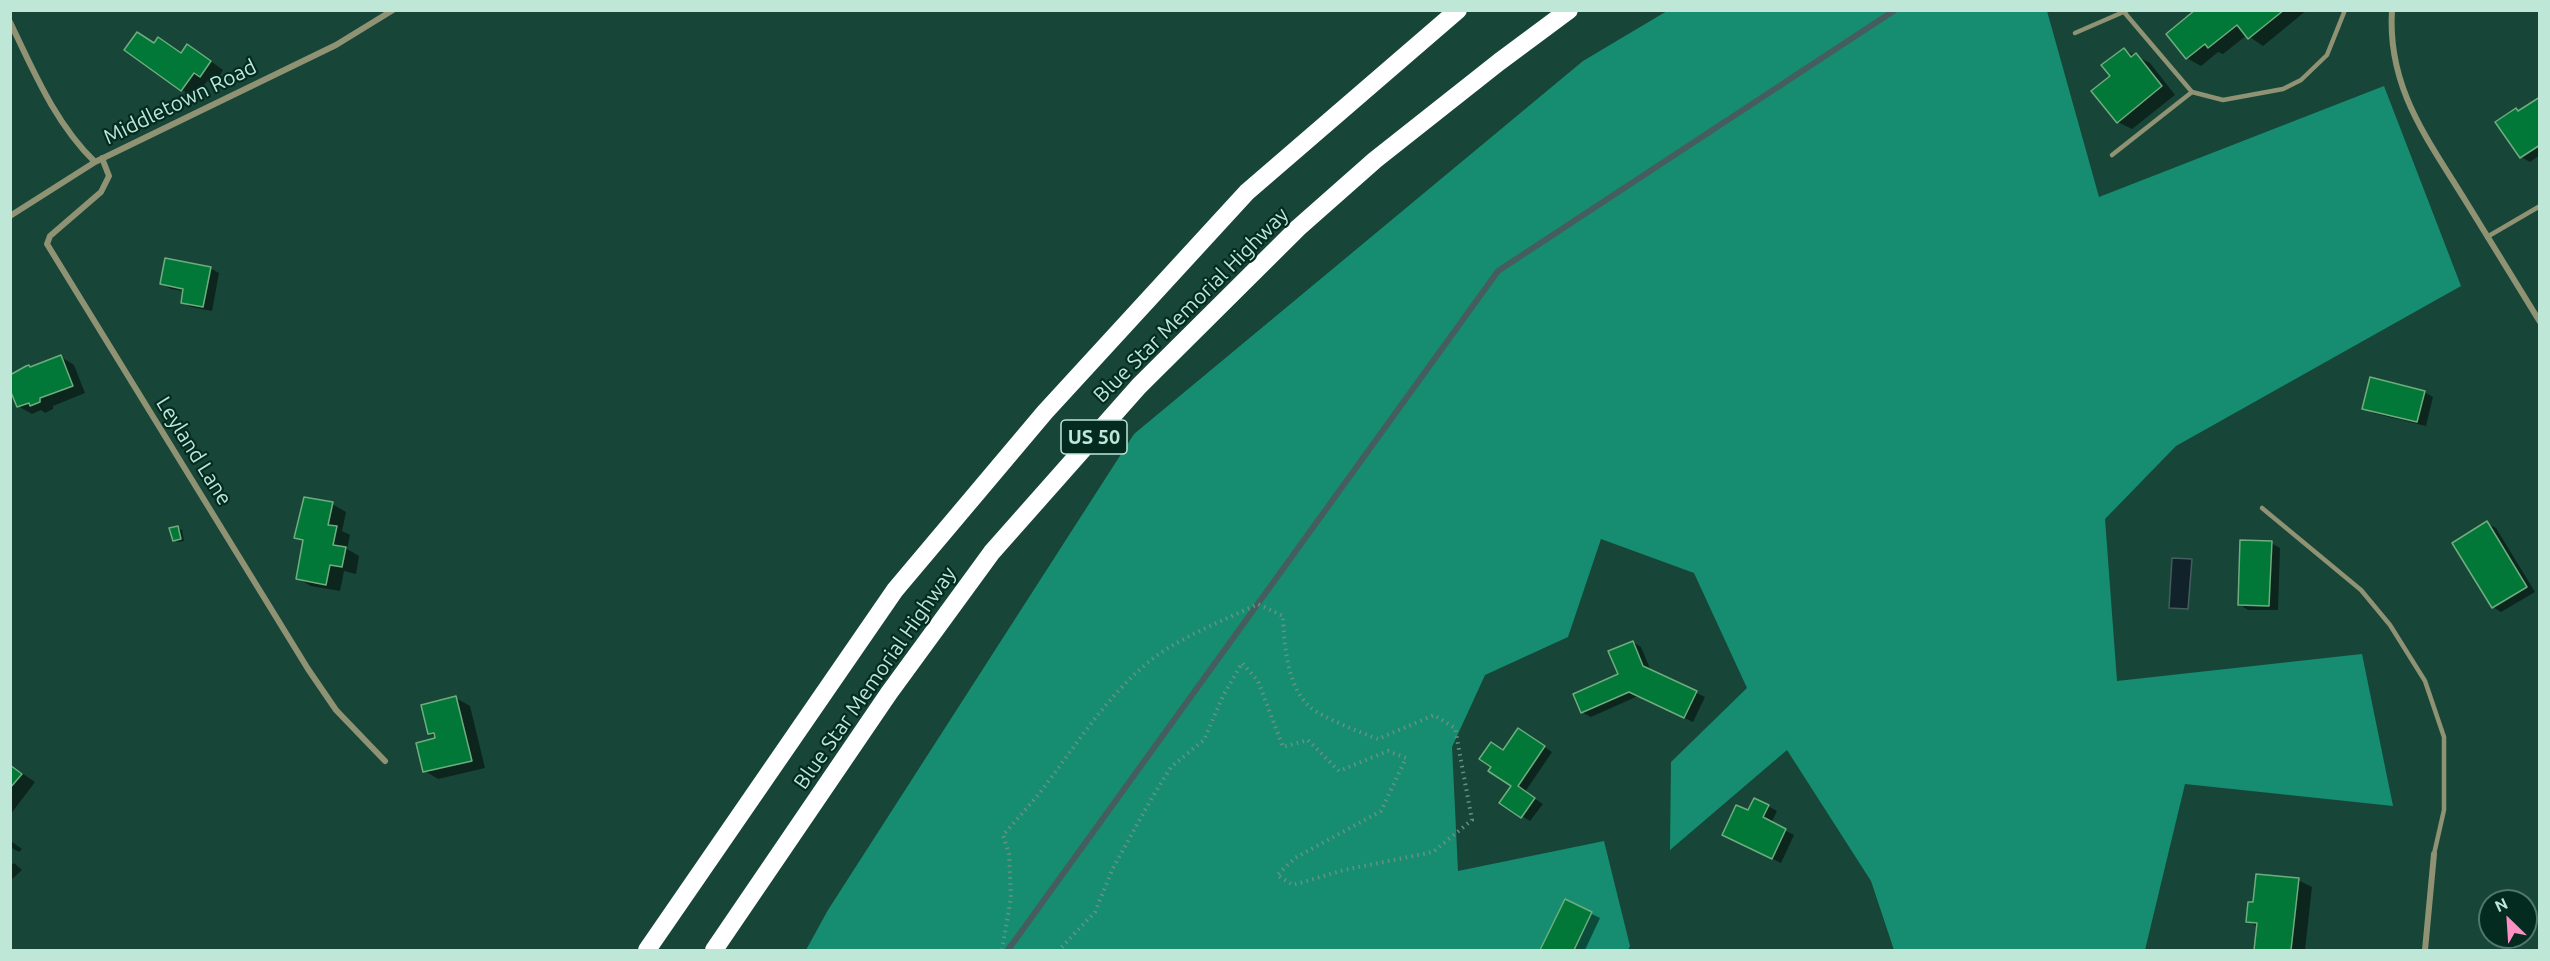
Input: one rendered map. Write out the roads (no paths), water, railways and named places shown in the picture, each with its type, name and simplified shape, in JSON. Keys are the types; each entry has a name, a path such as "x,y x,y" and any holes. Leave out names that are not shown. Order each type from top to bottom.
{"highway":[{"name":"Blue Star Memorial Highway","path":"647,951 895,590 1045,412 1247,192 1458,10"},
{"name":"Blue Star Memorial Highway","path":"714,951 888,693 992,552 1139,386 1298,228 1375,160 1569,10"}],"street":[{"name":"Middletown Road","path":"10,22 50,104 74,141 95,162 336,45 393,10"},
{"path":"2392,10 2391,28 2396,67 2412,114 2540,322"},
{"name":"Leyland Lane","path":"102,158 108,176 101,192 50,236 48,244 308,669 336,710 385,761"},
{"path":"10,216 95,162"},
{"path":"2425,951 2434,854"}],"lane":[{"path":"2075,33 2126,11 2192,92 2223,100 2283,89 2301,80 2327,55 2345,10"},
{"path":"2112,155 2192,92"},
{"path":"2487,237 2540,206"},
{"path":"2262,508 2361,590 2390,625 2425,681 2444,736 2444,810 2434,854"}],"water":[{"path":"2172,558 2192,559 2188,609 2169,608"}],"waterway":[{"path":"1008,950 1498,271 1895,10"}]}
